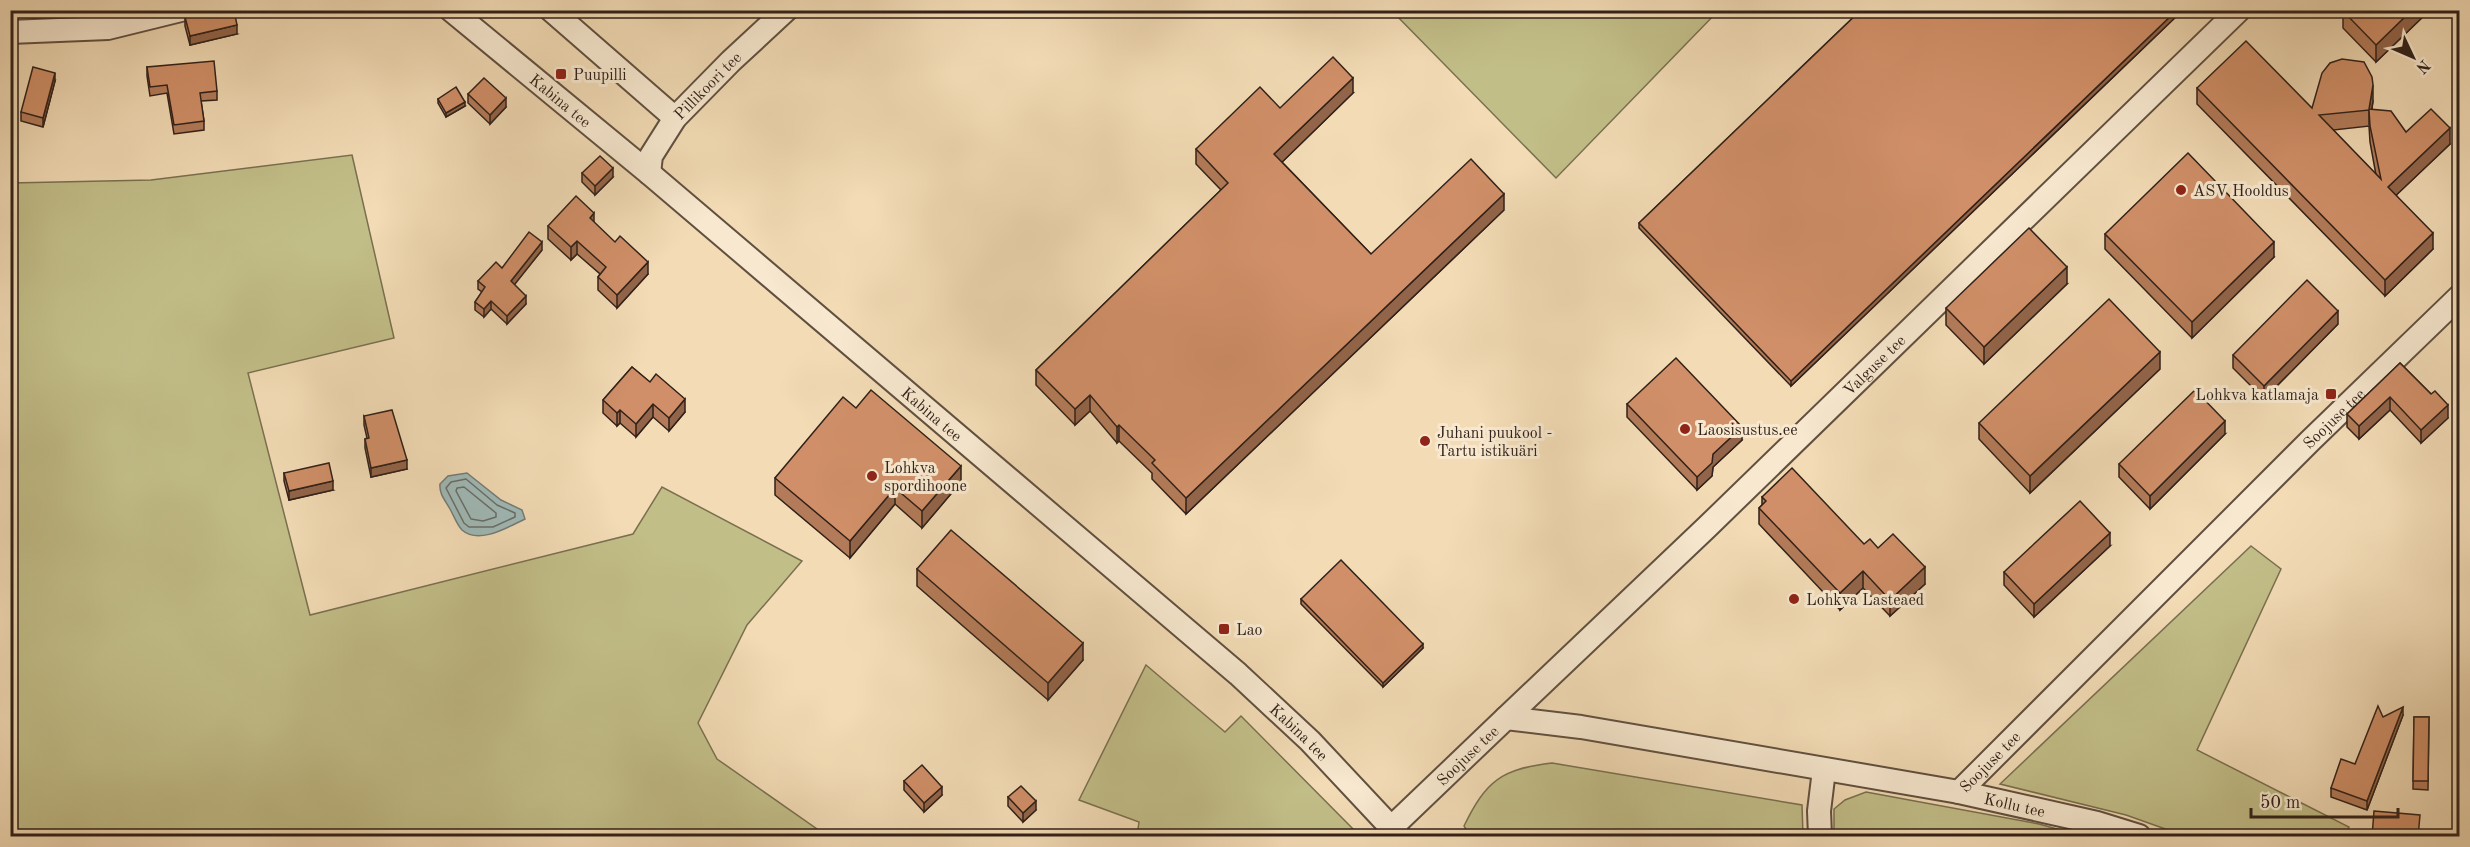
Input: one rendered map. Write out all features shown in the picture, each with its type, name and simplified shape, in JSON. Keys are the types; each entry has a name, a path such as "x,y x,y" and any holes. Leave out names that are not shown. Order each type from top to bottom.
{"street":[{"path":"10,32 108,28 181,10"},
{"name":"Kabina tee","path":"450,10 649,173 1238,674 1310,741 1395,832"},
{"path":"550,10 675,118"},
{"name":"Pillikoori tee","path":"649,173 651,156 675,118 731,61 786,10"},
{"name":"Valguse tee","path":"1506,718 1740,495 2239,10"},
{"name":"Soojuse tee","path":"1395,832 1506,718 1581,727 1959,792 2318,433 2460,296"},
{"path":"1820,837 1819,811 1824,770"},
{"name":"Kollu tee","path":"1959,792 2097,823 2139,837"}],"shaded area":[{"path":"1392,11 1718,11 1556,178"},
{"path":"352,155 394,338 248,373 310,615 633,534 662,487 802,561 747,625 698,723 717,759 827,836 11,836 11,183 151,180"},
{"path":"2251,546 2281,569 2197,750 2349,827 2344,836 2185,836 2126,815 2000,784"},
{"path":"1146,665 1225,732 1241,716 1360,836 1137,836 1139,822 1079,800"},
{"path":"1552,763 1802,805 1803,836 1470,836 1464,826 1488,788 1497,780 1520,769"},
{"path":"1866,792 2039,824 2082,836 1834,836 1834,809 1845,800"}],"water":[{"path":"467,473 501,500 522,510 525,519 485,535 477,536 462,530 440,491 440,484 448,476"}],"building":[{"path":"214,10 234,10 237,25 190,36 185,17"},
{"path":"1861,10 2177,10 1791,381 1639,223"},
{"path":"2344,10 2412,10 2376,45"},
{"path":"2246,41 2312,108 2322,73 2330,63 2342,59 2364,62 2372,77 2373,85 2369,109 2391,111 2406,132 2431,109 2450,128 2388,187 2433,233 2385,280 2197,88","holes":["2369,110 2381,179 2319,115"]},
{"path":"1333,57 1353,78 1274,154 1371,254 1471,159 1504,194 1186,498 1152,463 1155,460 1119,425 1117,427 1090,395 1075,409 1036,370 1228,183 1196,149 1260,87 1280,108"},
{"path":"214,61 217,91 200,93 204,121 174,125 167,85 150,87 147,67"},
{"path":"33,67 55,73 43,118 21,112"},
{"path":"484,78 506,98 490,115 468,94"},
{"path":"456,87 465,102 446,113 438,99"},
{"path":"2188,153 2274,242 2192,322 2105,234"},
{"path":"600,156 613,168 595,186 582,173"},
{"path":"576,196 594,213 590,218 615,242 620,236 648,262 617,295 598,277 606,267 577,241 571,247 548,226"},
{"path":"2029,228 2067,267 1984,347 1946,308"},
{"path":"529,232 542,242 511,281 526,296 507,316 491,301 484,309 475,302 485,287 478,281 496,262 502,268"},
{"path":"2307,280 2338,311 2264,386 2233,355"},
{"path":"2109,299 2160,352 2030,476 1979,423"},
{"path":"2460,323 2460,360 2455,352 2453,337"},
{"name":"Laosisustus.ee","path":"1676,358 1742,427 1713,454 1712,463 1697,477 1627,404"},
{"path":"2400,363 2431,394 2435,391 2448,405 2421,430 2390,397 2359,426 2347,414"},
{"path":"632,367 650,382 656,374 685,399 669,418 653,404 636,424 620,410 617,413 603,400"},
{"name":"Lohkva spordihoone","path":"871,390 961,466 922,511 895,488 850,541 775,478 843,397 856,408"},
{"path":"2195,390 2225,421 2150,496 2119,464"},
{"path":"392,410 407,460 371,468 365,439 369,438 364,416"},
{"path":"329,463 333,481 289,491 284,473"},
{"name":"Lohkva Lasteaed","path":"1792,468 1864,544 1870,539 1878,548 1893,534 1925,567 1890,600 1863,571 1840,593 1759,508 1766,501 1762,497"},
{"path":"2080,501 2110,533 2034,604 2004,572"},
{"path":"951,530 1083,643 1048,683 917,569"},
{"path":"1341,560 1423,644 1383,683 1301,599"},
{"path":"2378,706 2383,717 2403,707 2367,801 2331,788 2341,759 2355,764"},
{"path":"2414,717 2429,717 2428,781 2413,781"},
{"path":"922,765 942,787 924,803 904,781"},
{"path":"1021,786 1036,801 1023,813 1008,797"},
{"path":"2374,811 2420,815 2418,837 2372,837"}],"place":[{"name":"Puupilli","path":"561,74"},
{"name":"ASV Hooldus","path":"2181,190"},
{"name":"Lohkva katlamaja","path":"2331,394"},
{"name":"Laosisustus.ee","path":"1685,429"},
{"name":"Juhani puukool - Tartu istikuäri","path":"1425,441"},
{"name":"Lohkva spordihoone","path":"872,476"},
{"name":"Lohkva Lasteaed","path":"1794,599"},
{"name":"Lao","path":"1224,629"}]}
